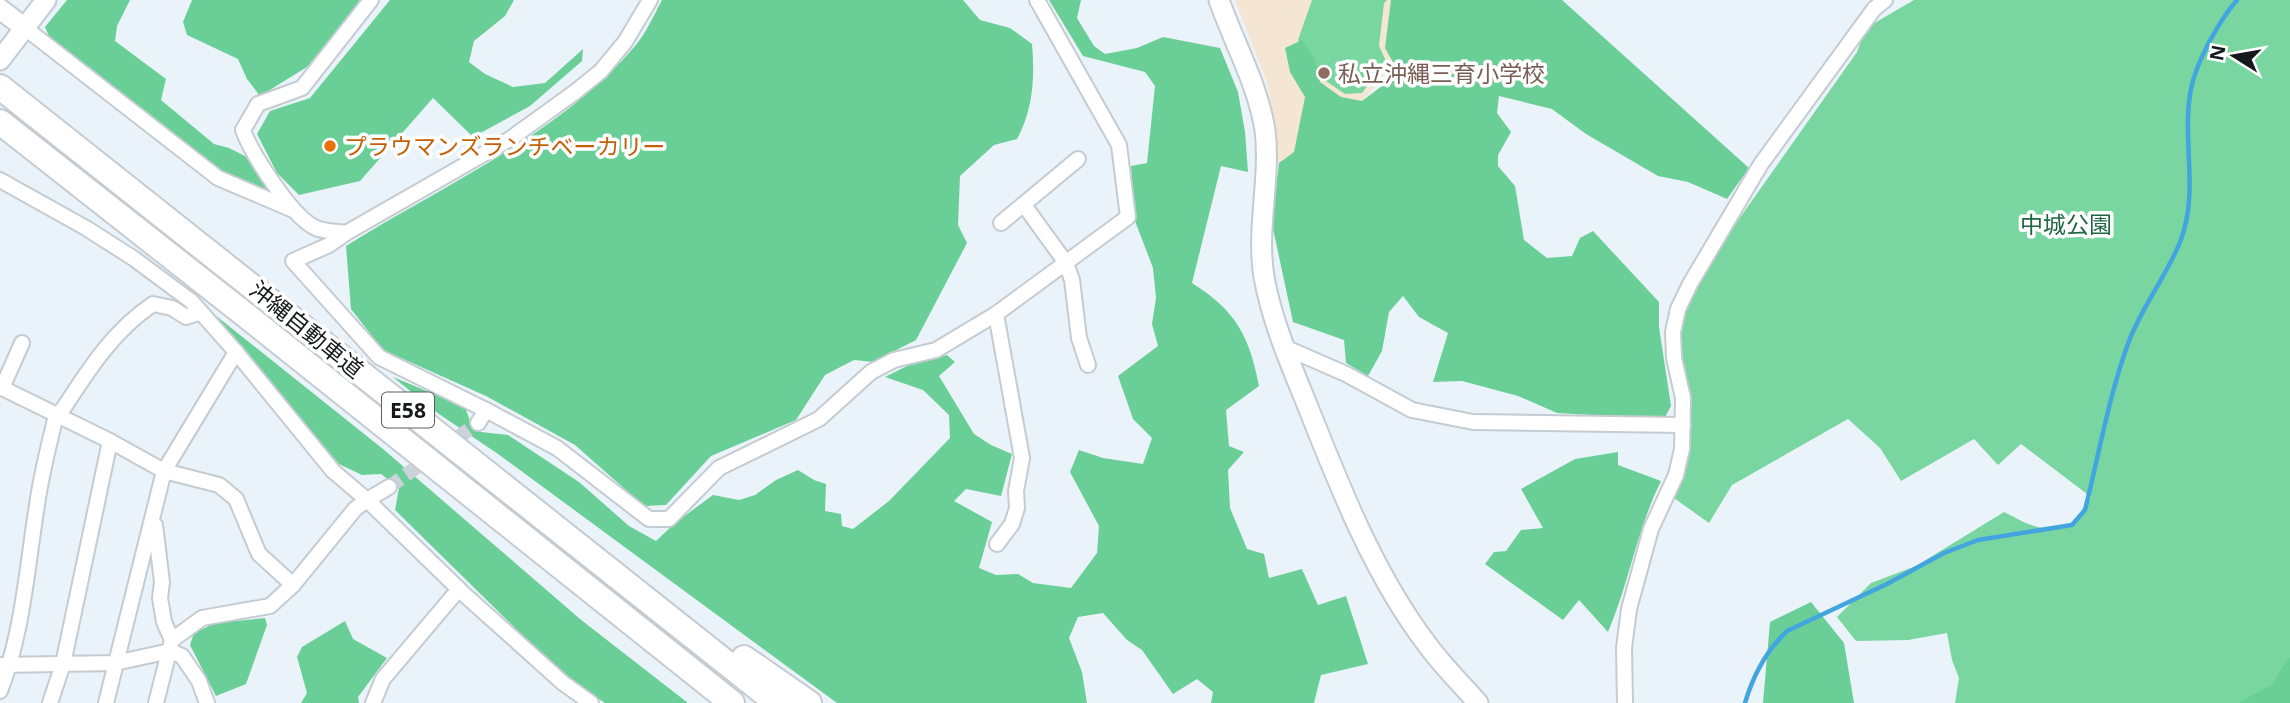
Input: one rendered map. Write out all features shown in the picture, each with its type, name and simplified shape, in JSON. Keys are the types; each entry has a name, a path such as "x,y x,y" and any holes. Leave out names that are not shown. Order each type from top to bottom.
{"highway":[{"name":"沖縄自動車道","path":"0,87 777,703"},
{"name":"沖縄自動車道","path":"0,122 732,703"},
{"path":"687,633 722,643 809,703"}],"street":[{"path":"6,52 46,0"},
{"path":"346,233 315,228 292,209 248,144 243,130 258,104 302,88 371,0"},
{"path":"650,0 625,42 601,71 575,92 510,139 329,245 293,261 379,357 482,416 557,448 649,519 669,519 719,468 819,419 871,372 894,360 936,350 996,314 1128,217 1119,145 1037,0"},
{"path":"1219,0 1260,106 1267,177 1261,248 1268,298 1284,347 1357,524 1396,598 1429,647 1478,703"},
{"path":"1625,703 1625,648 1629,609 1651,529 1676,475 1684,425 1683,398 1673,332 1678,309 1761,164 1874,9 1885,0"},
{"path":"0,9 218,178 292,209"},
{"path":"1001,223 1078,159"},
{"path":"0,180 86,228 133,258 191,301 333,471 563,683 591,703"},
{"path":"1024,205 1066,263 1072,280 1079,338 1088,365"},
{"path":"0,691 24,595 37,502 56,415 63,409 94,361 132,318 153,304 172,308 186,317 201,313"},
{"path":"996,314 1022,458 1016,491 1017,508 1012,524 998,544"},
{"path":"22,342 1,387 164,471 219,485 236,499 259,554 293,584"},
{"path":"1284,347 1346,374 1412,410 1473,422 1684,425"},
{"path":"106,703 164,471 236,352"},
{"path":"50,703 63,664 110,441"},
{"path":"5,665 115,663 163,654 202,618 270,606 293,584 355,509 389,487"},
{"path":"155,509 164,622 171,645 183,656 199,681 206,702"},
{"path":"373,703 383,679 459,589"},
{"path":"156,703 171,645"}],"shaded area":[{"name":"私立沖縄三育小学校","path":"1235,0 1417,0 1395,61 1364,100 1276,167 1275,134 1268,85"}],"green space":[{"path":"67,0 130,0 117,26 115,41 166,79 161,100 214,144 253,160 271,186 263,192 221,174 51,41 45,27"},
{"path":"192,0 363,0 307,67 260,96 247,79 238,59 187,35 183,22"},
{"path":"390,0 514,0 505,16 474,41 469,62 485,74 513,87 545,83 583,49 582,61 530,106 473,137 433,98 360,181 299,195 277,173 257,134 270,111 310,98"},
{"path":"662,0 963,0 980,20 1010,28 1032,44 1033,81 1027,117 1017,139 994,145 960,176 958,225 967,243 916,340 873,362 854,360 825,375 796,420 711,456 666,505 644,506 575,445 486,396 383,350 351,309 346,246 499,156 573,106 606,77 635,46"},
{"path":"1049,0 1081,0 1077,18 1094,46 1105,54 1137,48 1163,37 1220,48 1238,92 1248,172 1221,166 1192,283 1220,304 1238,326 1250,352 1259,386 1226,410 1229,446 1244,452 1228,470 1230,508 1247,549 1264,554 1269,578 1302,569 1318,605 1346,596 1368,664 1321,675 1314,703 1211,703 1213,692 1197,679 1173,694 1142,650 1127,640 1103,613 1078,617 1069,638 1082,672 1087,703 837,703 498,454 436,412 393,377 465,407 470,421 481,432 508,435 579,482 629,526 656,541 713,495 739,500 755,495 776,480 798,470 826,484 825,511 841,514 842,526 853,529 889,501 950,438 949,415 923,390 885,377 909,365 947,355 955,362 939,376 974,434 1012,454 1001,496 966,489 954,501 992,522 979,568 996,575 1018,574 1033,583 1071,588 1097,553 1099,526 1070,472 1079,450 1103,458 1143,464 1152,438 1133,419 1118,376 1158,346 1152,324 1156,298 1153,268 1135,221 1131,166 1147,163 1155,86 1145,72 1083,56"},
{"path":"1312,0 1387,0 1384,3 1379,46 1386,61 1362,93 1345,94 1317,75 1298,40"},
{"path":"1391,0 1562,0 1749,168 1727,199 1688,182 1658,176 1586,134 1552,109 1499,96 1497,113 1511,132 1498,155 1498,166 1515,186 1524,240 1547,258 1572,256 1580,238 1593,231 1659,302 1659,327 1671,406 1664,419 1557,413 1518,396 1462,381 1433,382 1448,333 1419,317 1403,296 1389,312 1382,351 1368,376 1346,363 1344,340 1293,322 1272,224 1279,163 1294,152 1305,97 1290,72 1285,48 1302,40 1315,59 1320,82 1341,97 1362,101 1382,86 1394,64 1385,48"},
{"name":"中城公園","path":"1914,0 2290,0 2290,703 1955,703 1959,678 1952,660 1947,633 1908,640 1856,641 1837,617 1871,583 1916,566 2004,512 2036,527 2070,527 2091,497 2021,444 1998,465 1974,439 1901,481 1880,448 1848,419 1732,485 1709,523 1674,498 1681,480 1690,431 1679,349 1685,314 1698,277 1857,52 1866,28"},
{"path":"210,311 383,449 580,619 688,703 605,703 566,678 395,510 399,488 381,474 362,475 339,464"},
{"path":"1618,452 1618,465 1661,481 1608,632 1579,600 1563,620 1485,564 1494,552 1506,551 1521,530 1543,528 1521,489 1575,459"},
{"path":"1811,602 1844,643 1854,703 1763,703 1770,622"},
{"path":"265,618 267,625 246,684 216,696 190,645 194,633 215,623"},
{"path":"345,621 353,639 387,658 358,697 359,703 301,703 307,693 297,657 302,647"},
{"path":"2290,657 2290,703 2238,703 2271,685"}],"waterway":[{"path":"1745,703 1761,664 1787,631 1887,584 1944,553 1978,540 2072,525 2085,510 2110,403 2129,341 2175,254 2186,223 2190,185 2188,108 2194,78 2209,42 2237,0"}],"tunnel":[{"path":"389,487 478,423"}],"place":[{"name":"私立沖縄三育小学校","path":"1324,73"},
{"name":"プラウマンズランチベーカリー","path":"330,146"}]}
